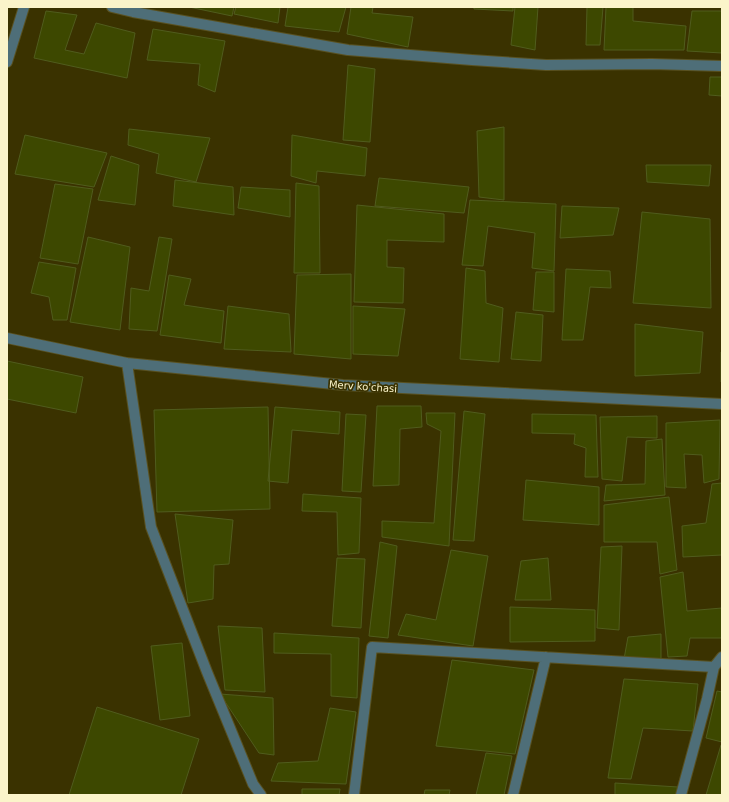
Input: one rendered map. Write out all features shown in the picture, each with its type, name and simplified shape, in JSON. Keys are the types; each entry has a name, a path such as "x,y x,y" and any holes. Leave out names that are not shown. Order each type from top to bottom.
{"street":[{"path":"7,62 24,7"},
{"path":"112,7 348,50 546,65 652,64 722,66"},
{"name":"Merv ko'chasi","path":"7,338 127,362 342,385 722,404"},
{"path":"127,362 151,527 206,672 254,784 261,795"},
{"path":"354,795 372,647 714,667"},
{"path":"513,795 546,657"},
{"path":"681,795 707,699 714,667 722,657"}],"building":[{"path":"189,7 234,7 232,16"},
{"path":"236,7 280,7 278,23 234,14"},
{"path":"288,7 346,7 339,32 285,26"},
{"path":"351,7 373,7 372,13 413,17 408,47 347,34"},
{"path":"474,7 513,7 513,11 474,9"},
{"path":"515,7 538,7 535,50 511,45"},
{"path":"587,7 603,7 600,45 586,45"},
{"path":"606,7 633,7 633,21 686,26 684,50 604,50"},
{"path":"46,11 77,15 65,50 84,54 96,23 135,33 127,78 34,58"},
{"path":"692,11 722,11 722,53 687,51"},
{"path":"153,29 225,41 215,92 198,85 200,64 147,60"},
{"path":"348,65 375,69 370,142 343,140"},
{"path":"710,77 722,77 722,96 709,95"},
{"path":"504,127 504,200 479,197 477,131"},
{"path":"129,129 210,138 196,182 156,173 159,154 128,145"},
{"path":"25,135 107,153 94,187 15,174"},
{"path":"292,135 367,148 365,176 317,171 316,183 291,176"},
{"path":"111,156 139,165 135,205 98,200"},
{"path":"646,165 711,165 709,186 647,182"},
{"path":"379,178 469,187 464,213 375,206"},
{"path":"175,180 233,187 234,215 173,206"},
{"path":"296,183 319,186 320,273 294,273"},
{"path":"55,184 93,189 78,264 40,258"},
{"path":"241,187 290,190 290,217 238,208"},
{"path":"470,200 556,204 554,271 532,268 535,233 488,226 483,266 462,265"},
{"path":"357,205 444,214 444,242 387,240 387,267 404,268 403,303 354,302"},
{"path":"562,206 619,208 613,235 560,238"},
{"path":"642,212 710,219 711,308 633,303"},
{"path":"88,237 130,247 120,330 70,322"},
{"path":"159,237 172,239 157,331 129,329 131,288 149,291"},
{"path":"39,262 76,268 67,320 53,320 49,297 31,293"},
{"path":"466,268 485,271 486,303 503,308 499,362 460,359"},
{"path":"566,269 610,271 611,288 590,287 583,340 562,340"},
{"path":"536,272 554,272 554,312 533,310"},
{"path":"351,274 351,359 294,354 297,275"},
{"path":"169,275 191,279 184,305 224,311 221,343 160,335"},
{"path":"228,306 289,314 291,352 224,349"},
{"path":"353,306 405,309 398,356 353,354"},
{"path":"516,312 543,315 541,361 511,359"},
{"path":"635,324 703,332 700,373 635,376"},
{"path":"722,352 722,382 721,382"},
{"path":"7,361 83,377 76,413 7,399"},
{"path":"377,406 421,406 422,427 400,429 399,485 373,486"},
{"path":"268,407 270,509 157,512 154,410"},
{"path":"275,407 340,412 339,434 292,430 288,483 268,481"},
{"path":"464,411 485,414 474,541 453,540"},
{"path":"426,413 455,413 449,546 382,537 382,521 434,523 441,431 427,424"},
{"path":"346,414 366,415 361,492 342,491"},
{"path":"532,414 596,415 598,477 585,477 586,448 574,444 575,434 532,433"},
{"path":"657,416 657,438 627,437 622,481 602,479 600,417"},
{"path":"720,420 719,479 704,483 702,455 684,454 686,488 666,487 666,423"},
{"path":"662,439 665,495 604,501 606,485 645,484 646,441"},
{"path":"526,480 599,487 599,525 523,520"},
{"path":"722,483 722,555 683,557 682,526 706,523 712,484"},
{"path":"303,494 361,498 359,553 338,555 337,512 302,511"},
{"path":"669,497 677,570 660,574 657,542 604,542 604,505"},
{"path":"175,514 233,520 229,564 214,565 213,599 188,603"},
{"path":"380,542 397,546 388,638 369,636"},
{"path":"622,546 619,630 597,628 601,547"},
{"path":"451,550 488,556 473,646 398,635 406,614 436,620"},
{"path":"337,558 365,559 361,628 332,626"},
{"path":"548,558 551,600 515,600 521,561"},
{"path":"683,572 687,611 722,608 722,638 690,638 687,656 668,657 660,577"},
{"path":"510,607 595,610 595,641 510,642"},
{"path":"218,626 262,628 265,692 225,690"},
{"path":"274,633 359,638 357,698 331,696 331,654 274,653"},
{"path":"661,634 661,662 624,659 628,637"},
{"path":"182,643 190,716 160,720 151,646"},
{"path":"452,660 534,670 515,754 436,746"},
{"path":"624,679 698,684 693,731 643,728 631,779 608,778"},
{"path":"717,691 722,692 722,742 706,738"},
{"path":"220,694 273,698 274,755 259,753"},
{"path":"97,707 199,739 181,795 69,795"},
{"path":"330,708 356,712 346,784 271,781 278,763 318,761"},
{"path":"721,745 722,795 706,795"},
{"path":"486,753 512,756 504,795 476,795"},
{"path":"615,783 678,787 676,795 615,795"},
{"path":"302,789 340,789 339,795 302,795"},
{"path":"425,790 450,790 449,795 424,795"}]}
